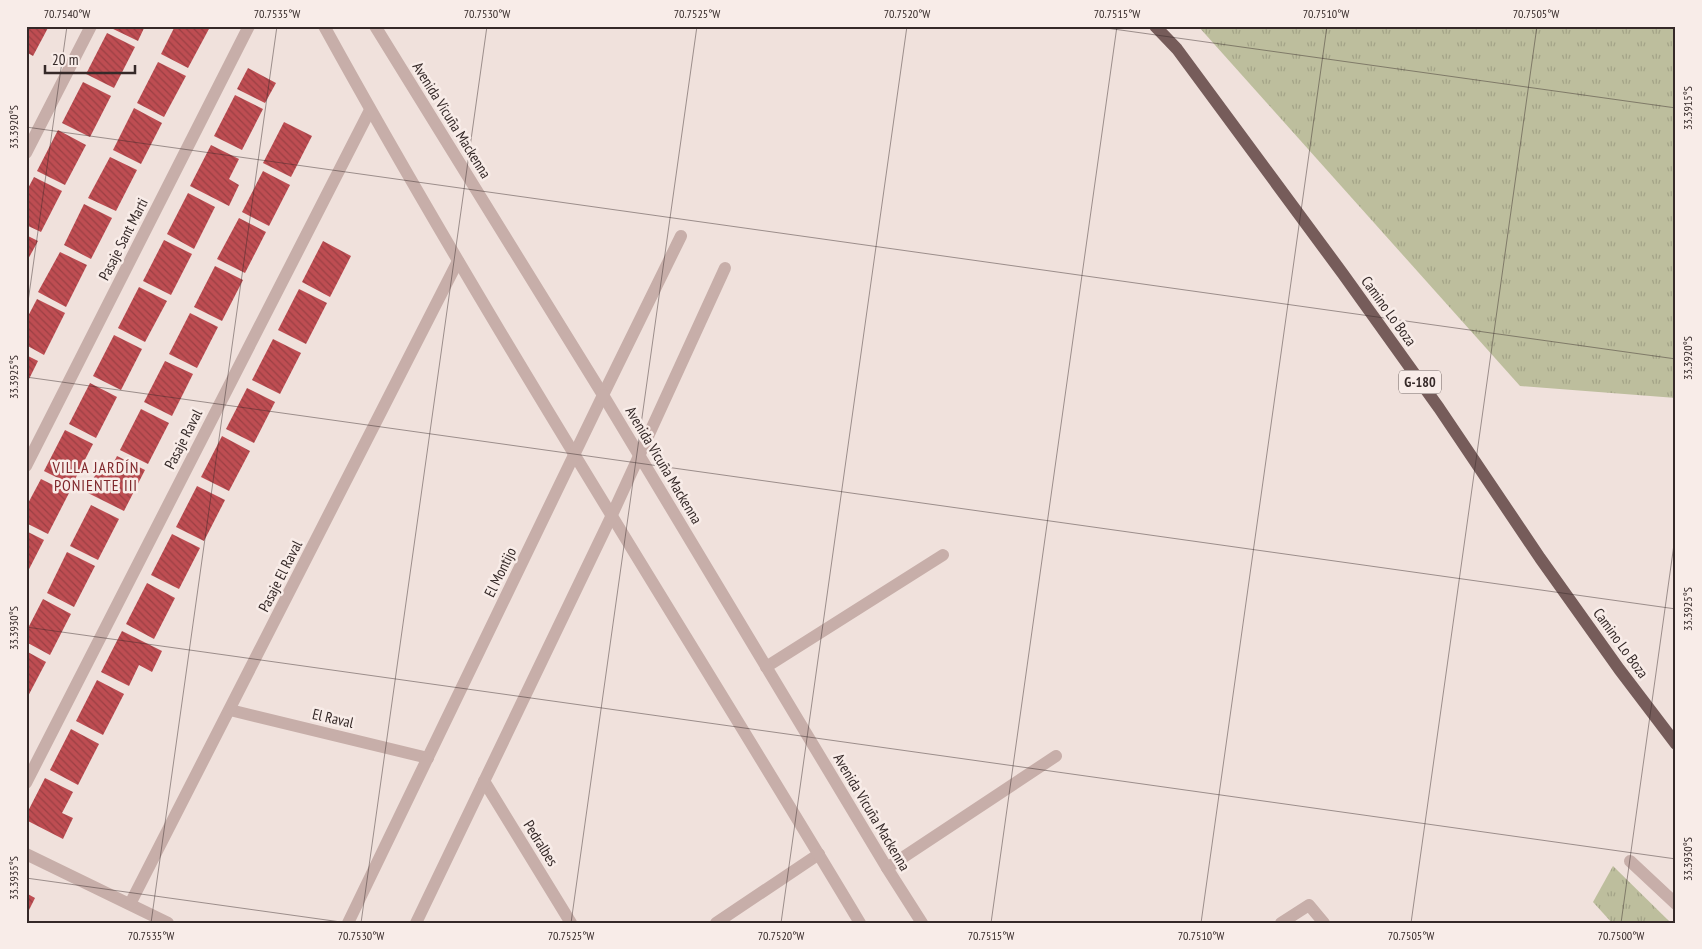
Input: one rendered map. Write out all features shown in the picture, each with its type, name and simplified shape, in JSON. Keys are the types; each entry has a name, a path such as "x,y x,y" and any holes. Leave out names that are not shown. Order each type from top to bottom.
{"main road":[{"name":"Camino Lo Boza","path":"1155,26 1177,49 1343,274 1439,408 1540,558 1619,669 1676,744"}],"street":[{"path":"26,152 91,26"},
{"name":"Pasaje Sant Marti","path":"26,466 249,26"},
{"path":"324,26 458,262 611,517 860,923"},
{"name":"Avenida Vicuña Mackenna","path":"375,26 603,395 887,868 922,923"},
{"name":"Pasaje Raval","path":"26,783 370,110"},
{"name":"El Montijo","path":"348,923 681,236"},
{"name":"Pasaje El Raval","path":"130,904 458,262"},
{"path":"416,923 611,517 725,268"},
{"path":"766,667 943,555"},
{"name":"El Raval","path":"230,710 428,758"},
{"path":"887,868 1056,756"},
{"name":"Pedralbes","path":"484,781 571,923"},
{"path":"26,854 168,923"},
{"path":"716,923 819,854"},
{"path":"1630,861 1676,904"},
{"path":"1281,923 1309,905 1324,923"}],"green space":[{"path":"1198,26 1676,26 1676,398 1520,386"},
{"path":"1613,866 1671,923 1612,923 1593,902"}],"building":[{"path":"26,26 49,26 33,56 26,52"},
{"path":"107,26 145,26 138,41"},
{"path":"175,26 210,27 188,68 161,54"},
{"path":"107,33 135,47 114,88 86,74"},
{"path":"158,62 186,76 164,117 137,103"},
{"path":"248,68 276,83 265,103 237,89"},
{"path":"83,82 111,96 90,137 62,123"},
{"path":"235,95 263,109 242,150 214,136"},
{"path":"134,108 162,123 141,164 113,150"},
{"path":"284,122 312,136 291,177 263,163"},
{"path":"58,130 86,145 65,185 37,171"},
{"path":"211,145 239,159 229,179 239,185 229,206 190,186"},
{"path":"110,157 137,170 116,211 88,198"},
{"path":"263,171 290,185 269,226 242,212"},
{"path":"34,177 62,191 41,232 26,225 26,192"},
{"path":"188,193 215,207 194,249 167,234"},
{"path":"84,204 112,218 91,259 64,245"},
{"path":"239,218 266,232 245,273 217,259"},
{"path":"26,235 38,241 26,263"},
{"path":"164,240 192,254 171,295 143,281"},
{"path":"323,241 351,256 330,297 302,282"},
{"path":"60,252 87,265 66,307 38,292"},
{"path":"215,266 243,280 222,321 194,307"},
{"path":"139,287 167,301 145,342 118,328"},
{"path":"299,289 327,303 306,344 278,330"},
{"path":"37,299 65,313 44,355 26,345 26,320"},
{"path":"190,313 218,327 197,368 169,354"},
{"path":"114,335 142,349 121,390 93,376"},
{"path":"273,339 301,353 280,394 252,380"},
{"path":"26,355 38,361 26,385"},
{"path":"165,361 193,374 172,416 144,402"},
{"path":"90,383 117,397 96,438 69,424"},
{"path":"247,388 275,402 254,443 226,429"},
{"path":"141,409 169,423 148,464 120,450"},
{"path":"65,430 93,444 72,485 44,471"},
{"path":"222,436 250,451 229,491 201,477"},
{"path":"117,456 145,470 124,511 86,492 97,472 107,476"},
{"path":"41,479 69,493 48,534 26,523 26,507"},
{"path":"197,486 225,500 204,541 176,527"},
{"path":"91,505 119,519 98,560 70,546"},
{"path":"26,531 44,540 26,575"},
{"path":"172,534 200,548 179,589 151,575"},
{"path":"67,552 95,566 74,607 47,593"},
{"path":"147,583 175,598 154,639 126,624"},
{"path":"43,599 71,614 50,655 26,642 26,632"},
{"path":"122,631 162,651 152,672 139,665 129,686 101,672"},
{"path":"26,651 46,662 26,700"},
{"path":"97,680 124,694 103,735 76,721"},
{"path":"71,729 99,744 78,785 50,770"},
{"path":"45,778 73,792 62,813 73,818 63,839 26,820 26,815"},
{"path":"26,893 35,898 26,916"}],"district":[{"name":"VILLA JARDÍN PONIENTE III","path":"96,476"}]}
